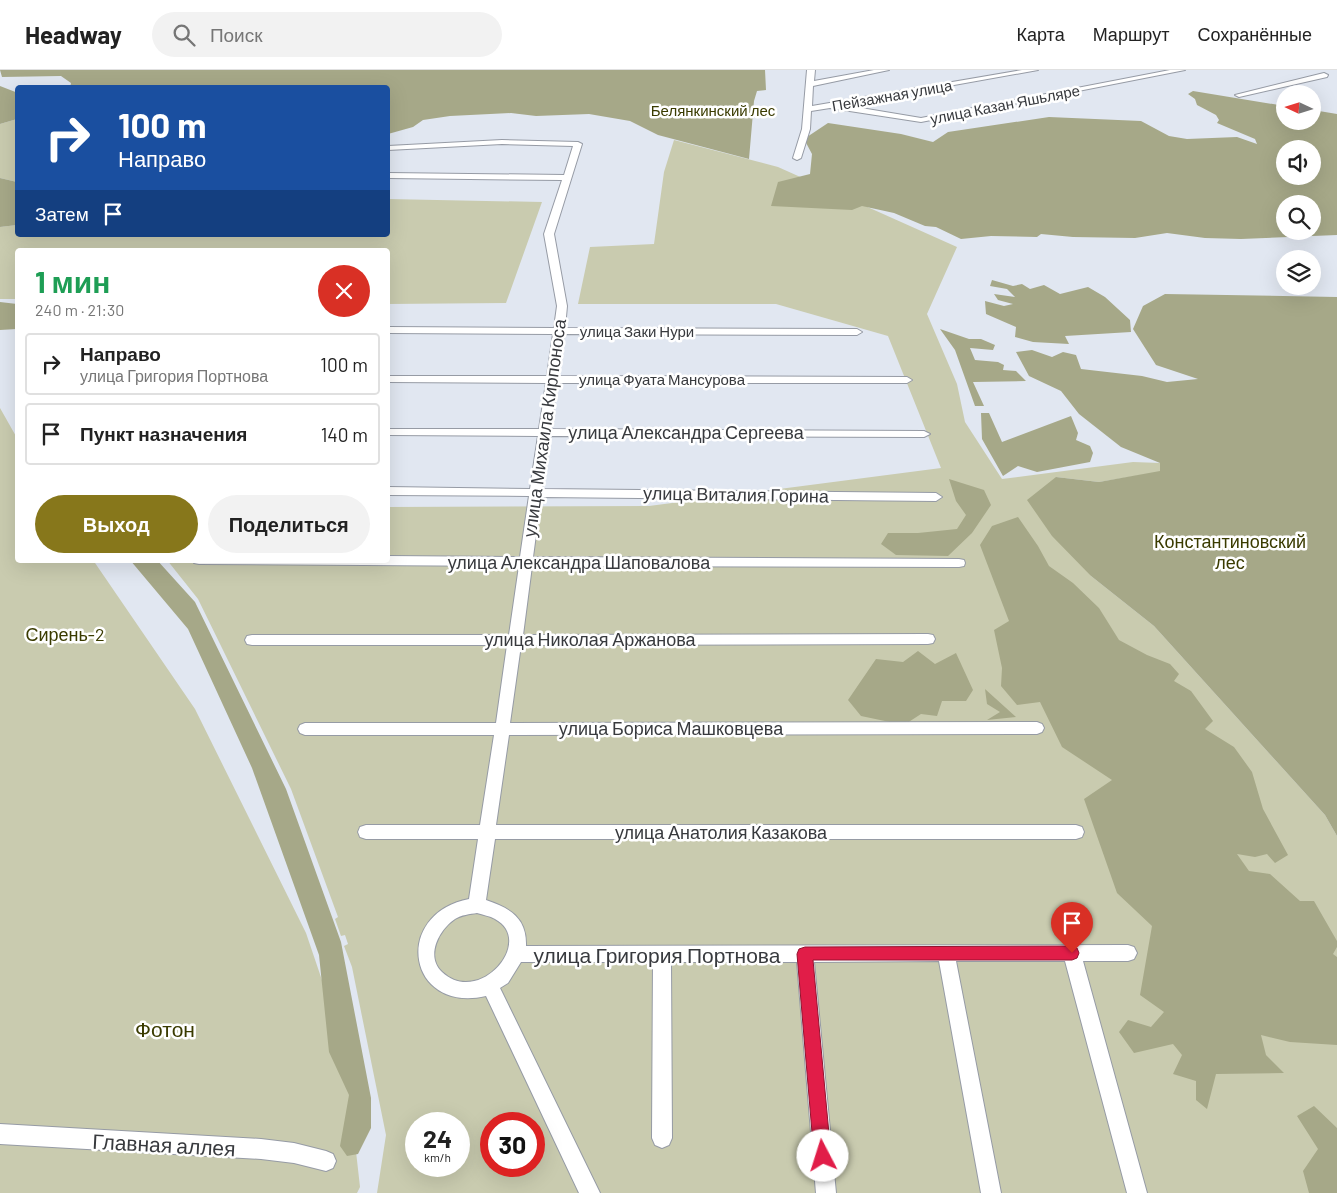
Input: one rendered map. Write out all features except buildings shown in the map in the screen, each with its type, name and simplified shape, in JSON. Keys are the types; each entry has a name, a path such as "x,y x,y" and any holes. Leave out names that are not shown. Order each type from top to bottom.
{"street":[{"path":"797,158 806,129 811,70"},
{"path":"810,84 884,70"},
{"name":"Пейзажная улица","path":"809,109 1034,70"},
{"name":"улица Казан Яшьляре","path":"828,105 922,120 1181,70"},
{"path":"1239,95 1327,77 1311,70"},
{"name":"улица Михаила Кирпоноса","path":"390,148 502,142 578,144 549,234 562,306 477,905"},
{"path":"390,176 567,178"},
{"name":"улица Заки Нури","path":"390,330 857,332"},
{"name":"улица Фуата Мансурова","path":"390,379 907,380"},
{"name":"улица Александра Сергеева","path":"390,432 924,434"},
{"name":"улица Виталия Горина","path":"390,491 535,491 936,497"},
{"name":"улица Александра Шаповалова","path":"390,561 959,563"},
{"name":"улица Николая Аржанова","path":"252,640 928,639"},
{"name":"улица Бориса Машковцева","path":"305,729 1037,728"},
{"name":"улица Анатолия Казакова","path":"366,832 1076,832"},
{"path":"477,905 491,907 504,913 513,923 518,936 516,954 513,964 503,976 490,986 462,991 449,988 438,981 430,972 426,960 426,947 430,933 448,914 462,907 477,905"},
{"path":"946,953 991,1193"},
{"path":"1072,953 1137,1193"},
{"name":"улица Григория Портнова","path":"516,954 1128,953"},
{"path":"662,954 662,1138"},
{"path":"805,954 826,1193"},
{"path":"490,986 590,1193"},
{"name":"Главная аллея","path":"0,1134 228,1147 306,1154 326,1161"}],"green space":[{"name":"Белянкинский лес","path":"0,70 765,70 766,90 757,91 754,101 749,159 658,135 630,121 589,114 536,116 511,113 450,116 423,120 413,127 390,133 390,85 71,85 71,83 61,76 2,77"},
{"path":"0,86 15,92 15,120 0,124"},
{"path":"1193,91 1276,105 1276,130 1321,130 1321,111 1337,114 1337,235 1321,236 1321,195 1276,195 1276,238 1241,239 1205,238 1167,233 1135,238 1073,237 1041,234 1037,237 991,236 961,239 936,227 925,226 894,213 862,206 852,210 771,206 778,182 810,174 812,154 804,139 828,123 901,134 933,142 948,132 1049,117 1141,121 1169,136 1187,139 1237,137 1257,144 1255,139 1217,123 1219,120 1216,115 1197,105 1195,99 1188,94"},
{"path":"15,120 15,182 0,178 0,124"},
{"path":"674,140 778,167 957,247 927,314 957,384 965,422 1002,479 1133,462 1160,463 1160,472 1099,482 1056,477 1091,576 1154,626 1325,815 1337,836 1337,1193 377,1193 386,1135 352,967 344,946 348,944 345,935 341,936 335,919 338,917 291,789 198,599 169,563 390,563 390,507 649,506 941,468 888,336 776,304 578,304 590,247 654,244 664,172"},
{"path":"0,178 15,182 15,225 0,227"},
{"path":"390,199 542,202 506,303 390,304 390,248 15,248 15,299 0,299 0,227 15,225 15,237 390,237"},
{"path":"992,280 1013,286 1022,284 1030,289 1044,285 1060,294 1088,287 1105,297 1130,320 1131,332 1065,336 1069,344 1033,342 1015,337 1016,327 986,314 985,301 1004,306 1013,304 998,300 994,294 1015,297 1007,289 990,286"},
{"name":"Константиновский лес","path":"1165,294 1337,297 1337,836 1325,815 1154,626 1091,576 1052,536 1027,500 1056,477 1099,482 1160,471 1160,463 1121,447 1079,414 1061,391 1029,376 1016,352 1032,350 1052,357 1063,352 1076,355 1081,369 1142,376 1167,382 1198,379 1156,365 1133,329 1143,306"},
{"path":"0,302 15,304 15,329 0,330"},
{"path":"940,329 969,339 981,339 995,345 993,350 970,348 975,360 998,362 1004,365 1003,370 1016,371 1026,381 973,382 984,406 975,406 955,350"},
{"name":"Фотон","path":"0,408 15,434 15,563 95,563 195,709 306,933 344,1045 360,1187 357,1193 0,1193"},
{"path":"981,413 989,413 1002,442 1071,416 1078,433 1076,440 1090,446 1093,453 1090,462 1037,472 1018,466 1003,476 982,439"},
{"path":"949,479 984,490 991,505 972,533 948,556 896,555 881,544 888,533 918,533 957,529 966,515 956,501"},
{"path":"1018,517 1049,566 1073,583 1099,608 1119,640 1147,655 1170,664 1179,674 1174,681 1191,691 1213,721 1205,729 1234,747 1252,772 1263,809 1288,855 1275,863 1267,854 1255,857 1237,854 1249,871 1270,874 1300,901 1314,901 1337,941 1337,947 1333,954 1337,957 1337,1045 1290,1042 1261,1035 1266,1055 1284,1073 1216,1074 1207,1109 1196,1100 1196,1081 1173,1074 1182,1055 1173,1044 1134,1053 1119,1032 1128,1020 1151,1027 1164,1012 1140,995 1152,926 1117,893 1084,799 1112,780 1062,747 1040,702 1017,705 1001,686 1002,668 994,630 1009,621 980,545 992,526"},
{"path":"133,563 160,563 195,602 286,789 341,942 371,1098 371,1128 358,1154 347,1156 340,1146 349,1095 329,1052 319,955 252,768 188,629"},
{"path":"918,651 935,664 956,653 973,690 966,701 942,701 937,716 921,714 904,725 861,716 848,700 876,659 903,662"},
{"path":"985,689 1016,717 987,720 1000,712 987,704"},
{"path":"1314,1106 1337,1128 1337,1193 1309,1193 1303,1171 1318,1149 1297,1116"}],"route":[{"path":"823,1156 805,954 1072,953"}],"park label":[{"name":"Сирень-2","path":"65,634"}]}
